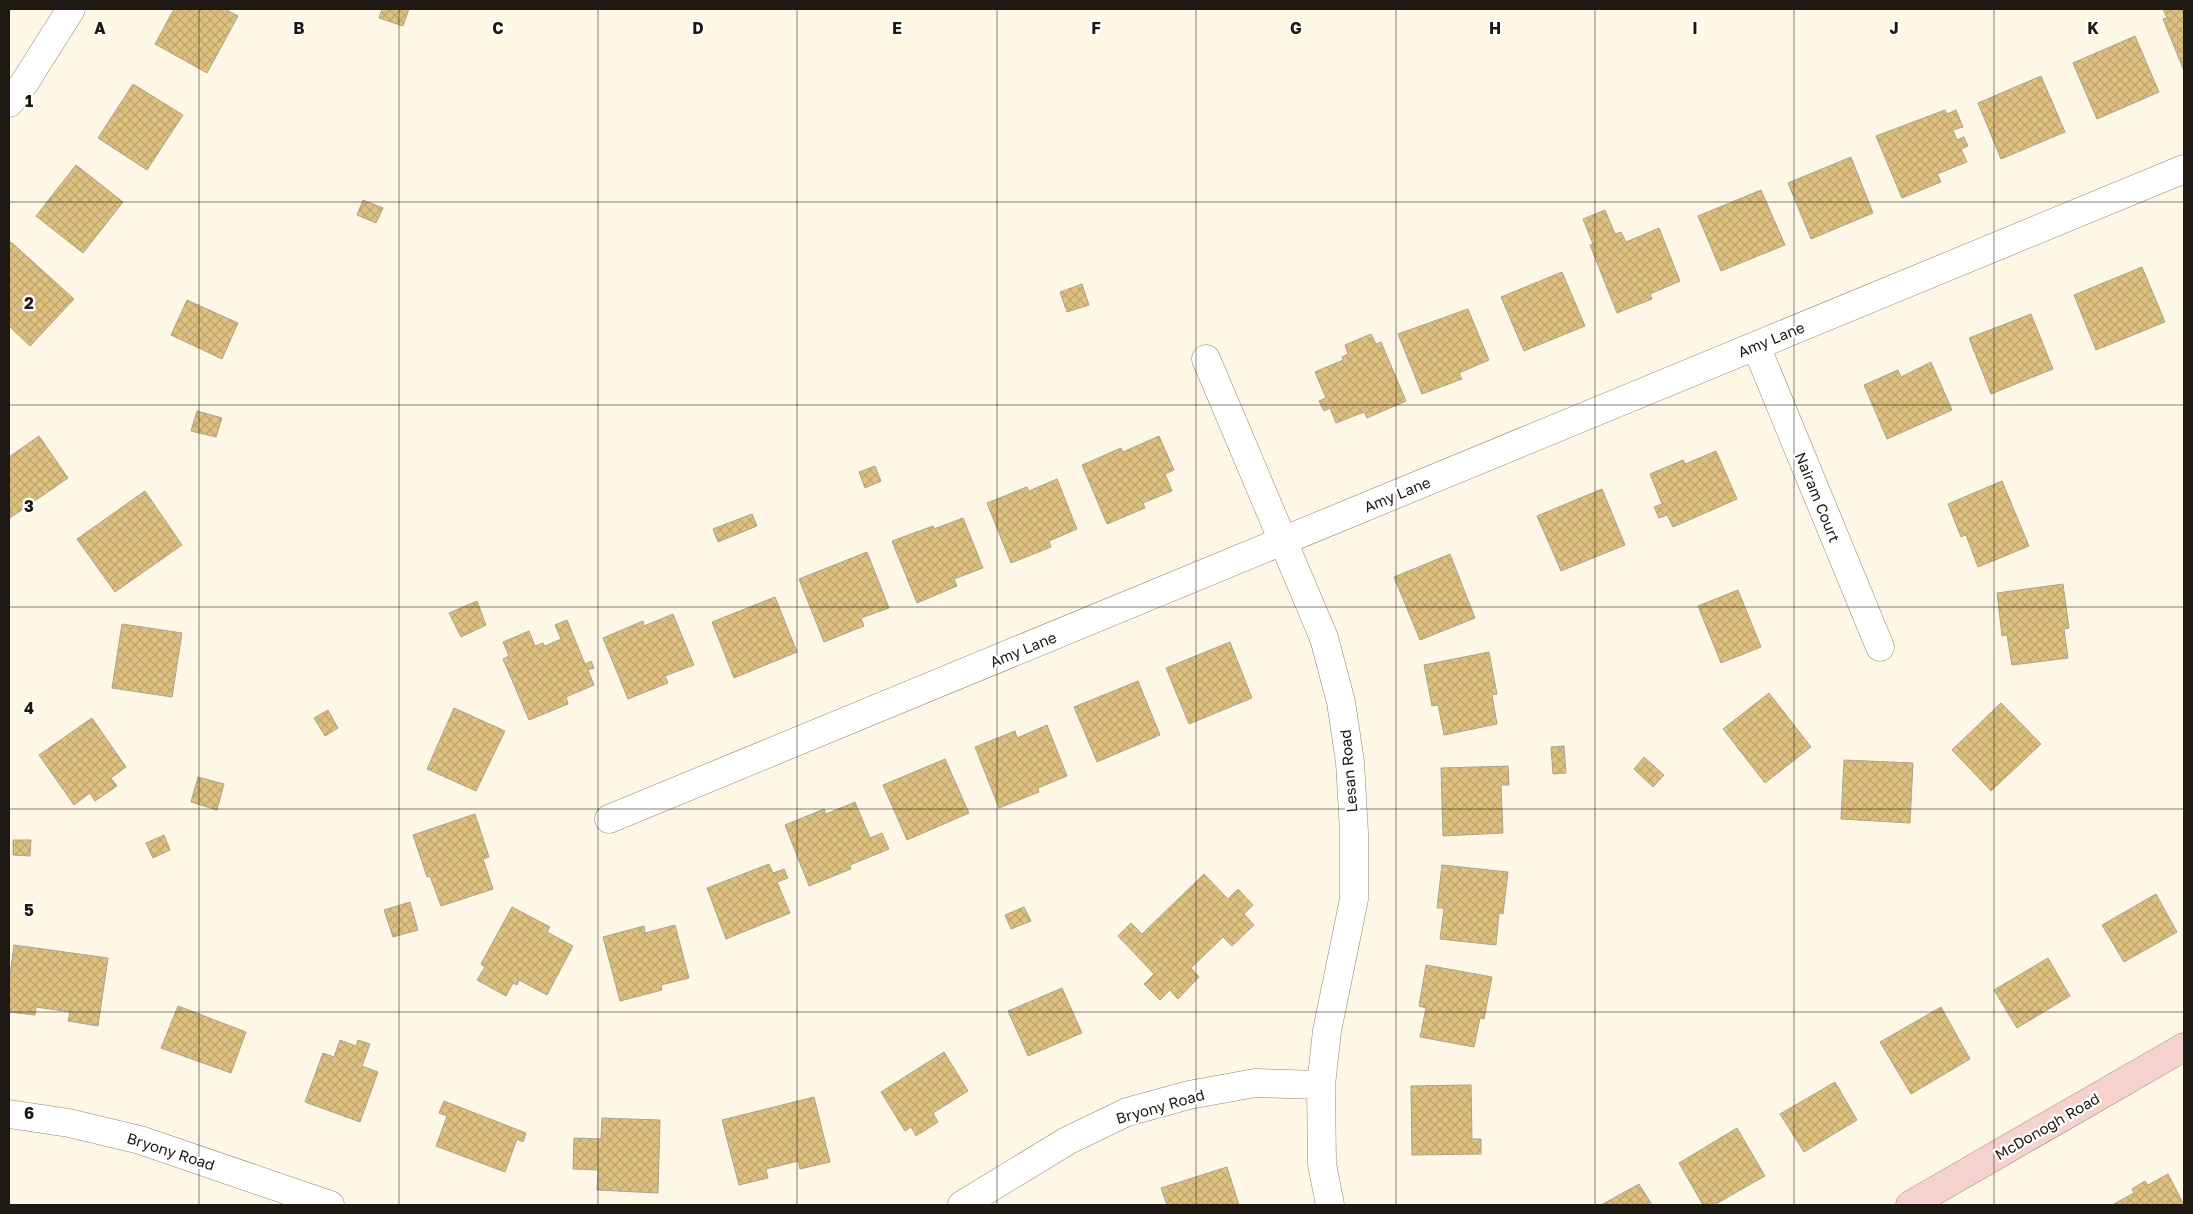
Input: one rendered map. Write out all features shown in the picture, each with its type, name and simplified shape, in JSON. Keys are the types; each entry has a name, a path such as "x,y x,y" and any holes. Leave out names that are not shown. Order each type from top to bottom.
{"main road":[{"name":"McDonogh Road","path":"1910,1205 2184,1047"}],"street":[{"path":"9,103 25,82 71,9"},
{"name":"Amy Lane","path":"610,819 2184,169"},
{"name":"Nairam Court","path":"1756,346 1880,647"},
{"name":"Lesan Road","path":"1206,359 1285,540 1324,638 1341,702 1350,762 1354,832 1354,899 1327,1031 1321,1085 1322,1164 1330,1205"},
{"name":"Bryony Road","path":"962,1205 1067,1141 1127,1112 1189,1095 1254,1083 1321,1085"},
{"name":"Bryony Road","path":"9,1114 69,1123 140,1140 301,1200 330,1205"}],"building":[{"path":"174,9 225,9 238,16 207,73 155,44"},
{"path":"382,9 409,9 403,26 379,18"},
{"path":"2163,9 2184,9 2184,71 2163,19 2167,18"},
{"path":"2135,36 2159,92 2097,119 2073,63"},
{"path":"2041,76 2065,132 2001,159 1978,103"},
{"path":"133,84 183,115 147,170 98,138"},
{"path":"1945,110 1947,114 1956,110 1963,127 1953,130 1957,140 1964,137 1968,146 1961,149 1967,162 1937,174 1941,182 1902,198 1876,136"},
{"path":"1851,157 1873,213 1811,239 1788,183"},
{"path":"76,165 123,202 83,253 36,216"},
{"path":"1761,190 1785,245 1721,271 1698,216"},
{"path":"363,200 383,208 376,223 357,215"},
{"path":"1605,210 1615,234 1621,232 1626,242 1659,228 1680,281 1650,294 1652,299 1617,313 1590,245 1593,244 1583,219"},
{"path":"11,242 74,299 30,346 9,326 9,245"},
{"path":"2142,267 2165,322 2096,350 2074,295"},
{"path":"1562,272 1585,326 1524,351 1501,297"},
{"path":"1082,284 1089,305 1067,312 1060,292"},
{"path":"187,300 238,323 222,359 171,335"},
{"path":"1468,309 1489,360 1459,373 1462,379 1422,394 1398,334"},
{"path":"2031,314 2053,369 1991,394 1969,338"},
{"path":"1371,334 1376,344 1381,342 1406,401 1367,418 1364,412 1336,423 1330,408 1324,411 1319,401 1326,398 1315,372 1343,360 1342,357 1348,354 1345,345"},
{"path":"1931,362 1952,410 1887,439 1864,385 1898,370 1901,377"},
{"path":"197,411 222,418 216,437 191,431"},
{"path":"39,436 68,478 10,518 9,457"},
{"path":"1159,436 1174,470 1165,474 1172,491 1143,503 1145,508 1107,524 1082,465 1121,448 1123,452"},
{"path":"1716,451 1737,499 1673,527 1667,515 1659,518 1654,507 1662,504 1650,474 1683,460 1685,464"},
{"path":"875,466 881,481 865,488 859,472"},
{"path":"1057,479 1077,529 1049,541 1051,547 1011,563 987,503 1027,487 1029,491"},
{"path":"2002,481 2029,546 1978,567 1966,535 1961,537 1948,504"},
{"path":"1602,489 1625,545 1561,571 1537,516"},
{"path":"145,491 182,545 115,592 77,539"},
{"path":"752,514 757,526 718,542 713,529"},
{"path":"963,518 983,568 954,579 957,586 917,603 892,541 933,526 934,529"},
{"path":"867,552 889,608 861,618 864,626 824,642 799,579"},
{"path":"1450,554 1475,618 1420,640 1394,577"},
{"path":"2063,584 2069,628 2064,629 2068,658 2012,665 2007,635 2002,636 1997,593"},
{"path":"1738,590 1761,647 1721,663 1698,606"},
{"path":"775,597 797,652 734,678 712,622"},
{"path":"477,601 486,625 461,637 449,613"},
{"path":"673,614 694,665 665,676 668,683 628,699 603,638 643,621 644,626"},
{"path":"567,620 585,664 591,661 594,668 588,670 594,685 566,697 568,704 529,720 503,659 509,656 503,642 529,631 535,646 543,643 545,646 561,639 555,625"},
{"path":"122,624 182,633 172,697 112,688"},
{"path":"1230,642 1252,698 1189,724 1166,668"},
{"path":"1489,652 1497,694 1492,695 1497,724 1444,735 1438,705 1432,706 1424,665"},
{"path":"1138,681 1160,735 1097,762 1074,707"},
{"path":"1769,693 1811,747 1765,783 1723,729"},
{"path":"2001,703 2041,744 1991,791 1952,750"},
{"path":"454,708 505,731 476,791 427,769"},
{"path":"328,710 338,728 325,736 314,718"},
{"path":"92,718 126,767 111,778 117,786 95,801 90,793 74,805 39,755"},
{"path":"1047,725 1067,776 1038,788 1039,792 999,808 975,747 1015,731 1017,738"},
{"path":"1564,746 1566,773 1553,774 1551,747"},
{"path":"1644,757 1664,775 1653,787 1634,769"},
{"path":"945,759 969,813 907,840 883,785"},
{"path":"1844,760 1913,763 1910,823 1841,819"},
{"path":"1508,766 1509,785 1501,785 1503,833 1443,836 1441,768"},
{"path":"198,777 224,784 217,810 191,802"},
{"path":"855,802 870,838 882,833 889,849 850,865 851,869 809,886 785,825 824,809 826,814"},
{"path":"475,814 489,857 483,859 493,889 441,906 430,876 427,877 413,835"},
{"path":"164,835 170,850 153,858 146,843"},
{"path":"13,840 31,840 30,856 13,855"},
{"path":"769,864 773,873 784,869 788,878 777,882 790,913 726,939 707,888"},
{"path":"1442,865 1508,872 1503,914 1499,913 1496,945 1440,939 1444,908 1437,908"},
{"path":"1204,874 1228,899 1238,889 1253,905 1244,914 1254,925 1232,946 1223,937 1191,968 1199,977 1178,999 1170,990 1160,1000 1144,984 1154,974 1118,936 1131,923 1142,934"},
{"path":"2156,894 2177,932 2124,962 2102,925"},
{"path":"410,902 418,930 393,937 384,910"},
{"path":"512,907 550,927 547,932 573,946 547,995 519,980 517,985 513,983 506,996 477,980 485,967 481,964"},
{"path":"1024,907 1031,921 1011,929 1005,915"},
{"path":"675,925 689,978 661,985 662,990 620,1001 603,937 644,926 645,933"},
{"path":"14,945 108,958 98,1026 68,1021 70,1012 36,1007 35,1015 9,1012 9,982"},
{"path":"2048,958 2070,996 2017,1028 1994,990"},
{"path":"1426,965 1492,977 1484,1019 1480,1018 1474,1047 1420,1037 1426,1008 1419,1006"},
{"path":"1062,988 1082,1033 1028,1056 1008,1011"},
{"path":"178,1006 246,1032 231,1073 161,1048"},
{"path":"1941,1007 1970,1059 1911,1094 1880,1042"},
{"path":"340,1040 356,1046 358,1040 370,1044 362,1066 378,1072 360,1122 305,1102 323,1053 334,1057"},
{"path":"944,1052 968,1091 933,1113 938,1122 916,1136 911,1127 905,1131 881,1092"},
{"path":"1835,1082 1857,1120 1804,1152 1780,1114"},
{"path":"1471,1085 1472,1139 1481,1139 1481,1154 1412,1155 1411,1086"},
{"path":"814,1097 830,1162 800,1169 798,1161 766,1169 768,1178 739,1185 722,1120"},
{"path":"444,1101 526,1133 523,1142 517,1139 505,1172 436,1146 447,1116 439,1113"},
{"path":"602,1118 660,1120 658,1193 597,1190 598,1170 573,1169 574,1138 601,1139"},
{"path":"1737,1128 1765,1176 1714,1205 1703,1205 1679,1163"},
{"path":"1227,1167 1239,1205 1167,1205 1161,1188"},
{"path":"2168,1174 2184,1205 2112,1205 2134,1193 2132,1189 2145,1181 2148,1185"},
{"path":"1639,1184 1652,1205 1601,1205"}]}
